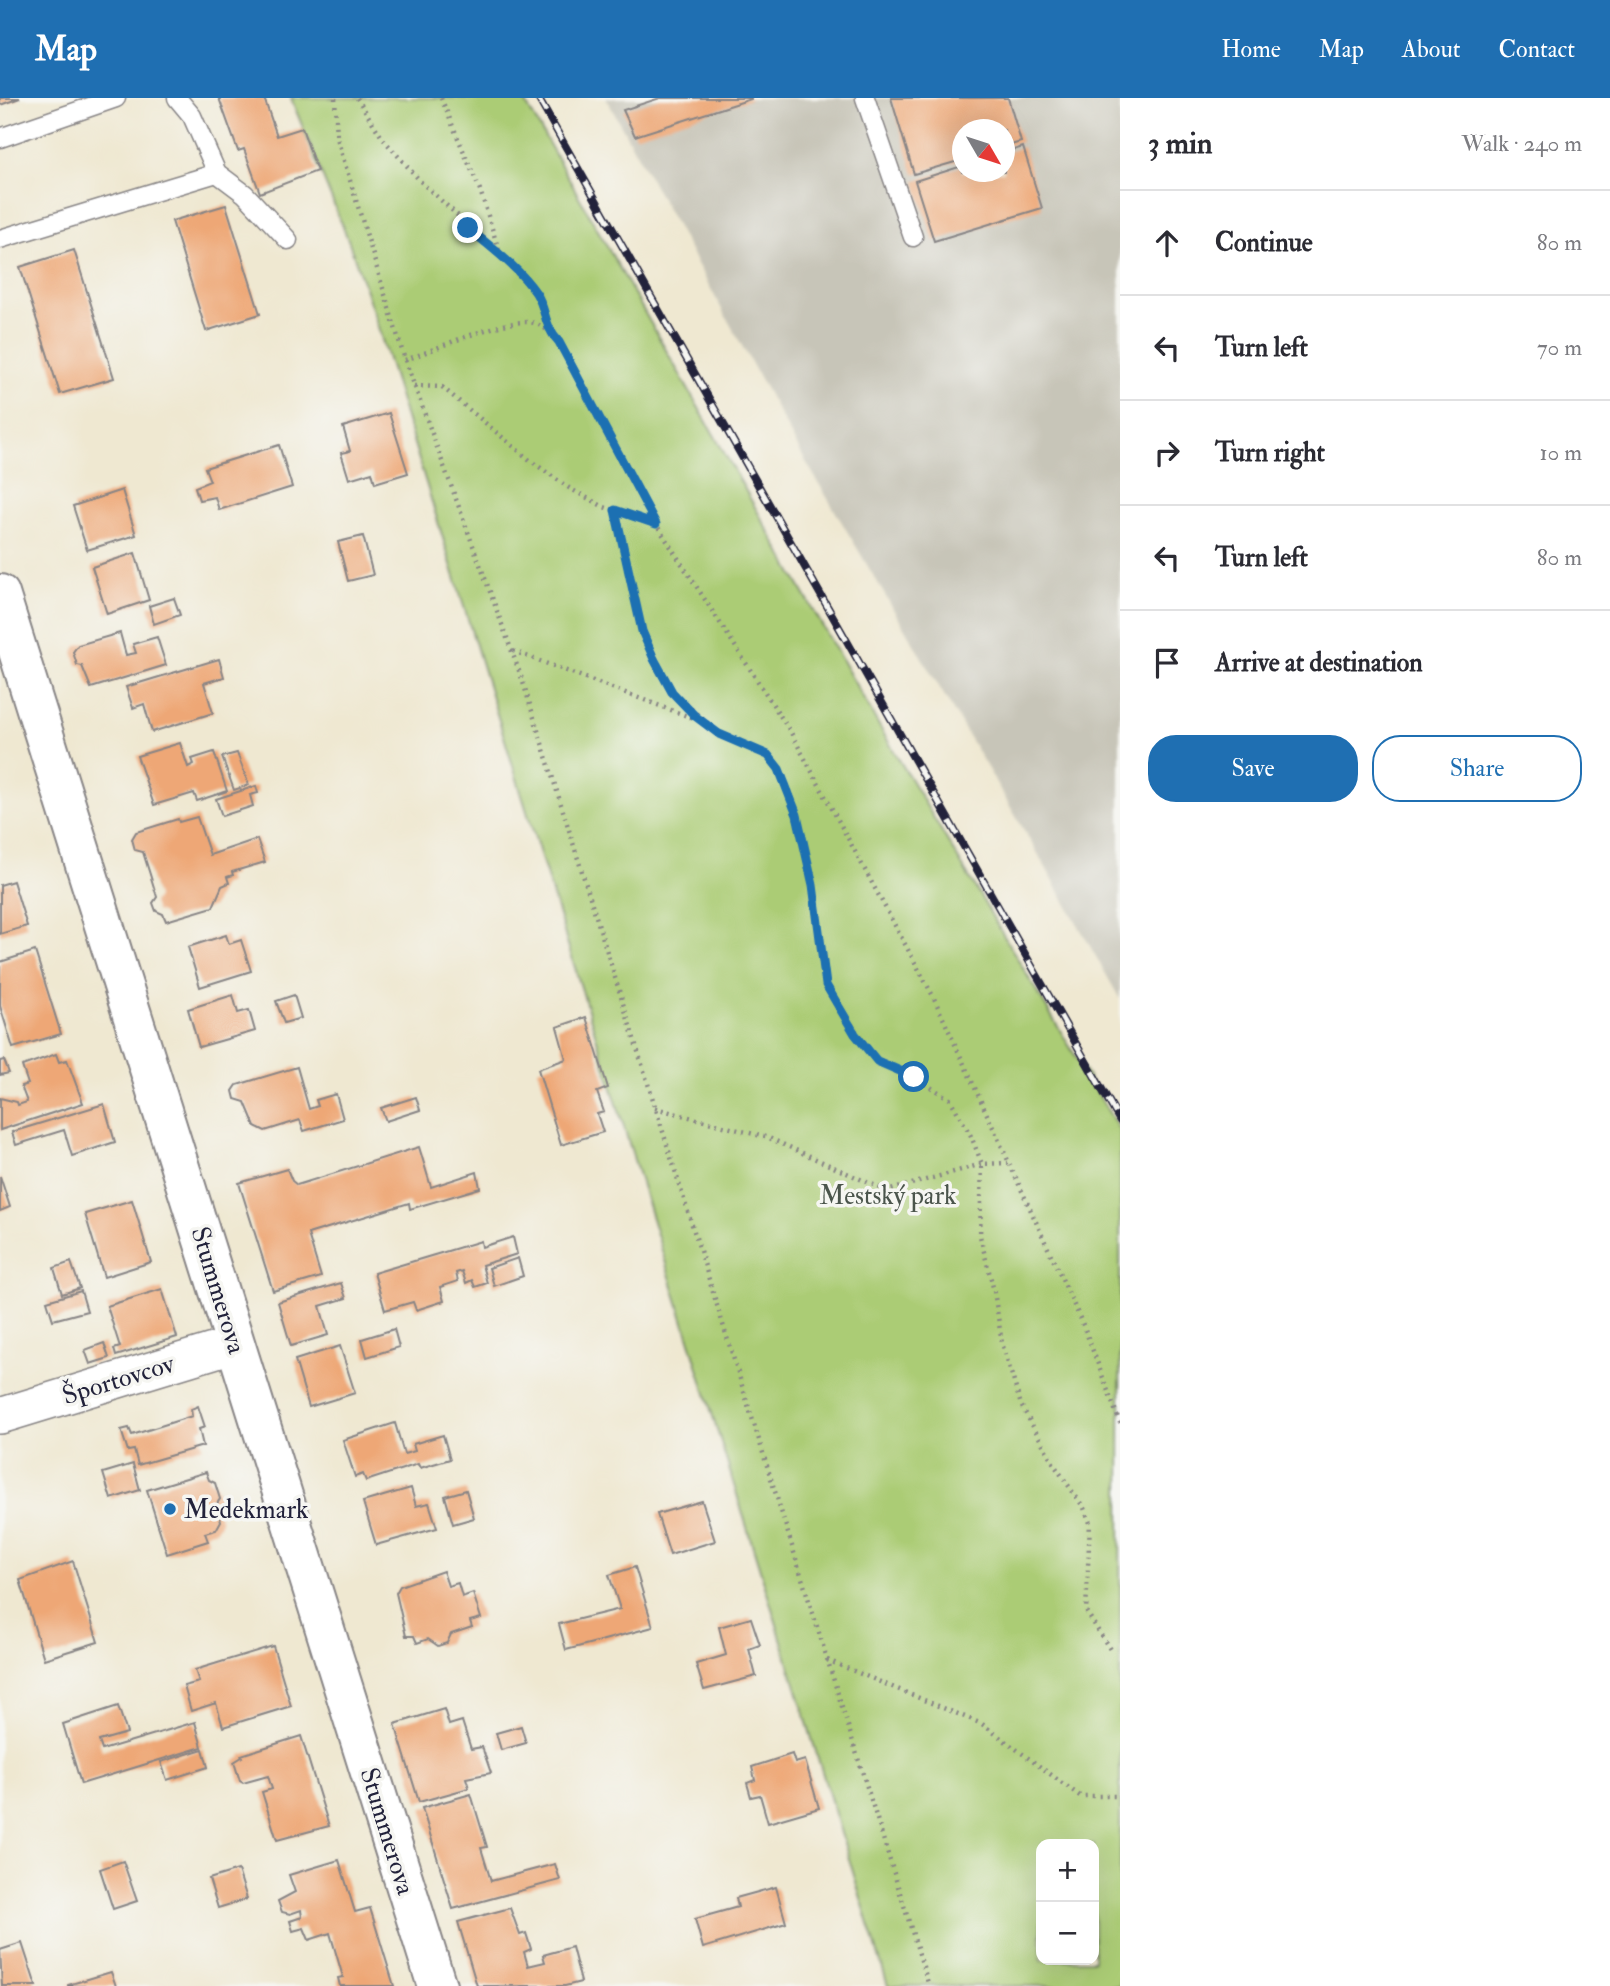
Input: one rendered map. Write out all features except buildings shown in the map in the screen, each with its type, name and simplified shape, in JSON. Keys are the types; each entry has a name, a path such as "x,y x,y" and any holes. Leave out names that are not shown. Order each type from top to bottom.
{"street":[{"name":"Stummerova","path":"0,594 437,1986"},
{"name":"Športovcov","path":"0,1416 236,1343"}],"lane":[{"path":"0,138 116,98"},
{"path":"177,98 192,116 217,173 245,194 288,240"},
{"path":"865,98 914,237"},
{"path":"0,239 217,173"}],"path":[{"path":"335,98 337,138 405,360 512,651 929,1986"},
{"path":"358,98 383,139 423,184 500,254 537,294 548,331 570,362 656,524 790,731 933,996 1084,1327 1120,1423"},
{"path":"441,98 480,190 500,254"},
{"path":"405,360 505,325 529,321 548,331"},
{"path":"414,386 442,387 531,461 569,488 604,507 656,524"},
{"path":"615,510 642,631 672,692 719,734 768,755 779,769 797,815 813,885 826,985 835,1002 877,1061 914,1077 950,1099 971,1136 982,1164 980,1236 994,1291 1002,1343 1021,1405 1090,1522 1086,1611 1111,1651"},
{"path":"512,651 702,721"},
{"path":"654,1108 769,1138 887,1191 982,1164 1009,1163"},
{"path":"827,1660 982,1724 1080,1796 1120,1796"}],"shaded area":[{"path":"606,98 1120,98 1120,999 1037,852 802,455"}],"green space":[{"name":"Mestský park","path":"291,98 523,98 882,731 1120,1131 1120,1986 888,1986 375,317 349,242"}],"railway":[{"path":"538,98 1120,1121"}],"place":[{"name":"Medekmark","path":"170,1509"}],"route":[{"path":"468,228 500,254 537,294 548,331 559,342 656,524 615,510 617,529 642,631 654,659 672,692 695,716 719,734 768,755 779,769 797,815 813,885 826,985 855,1034 877,1061 914,1077"}]}
